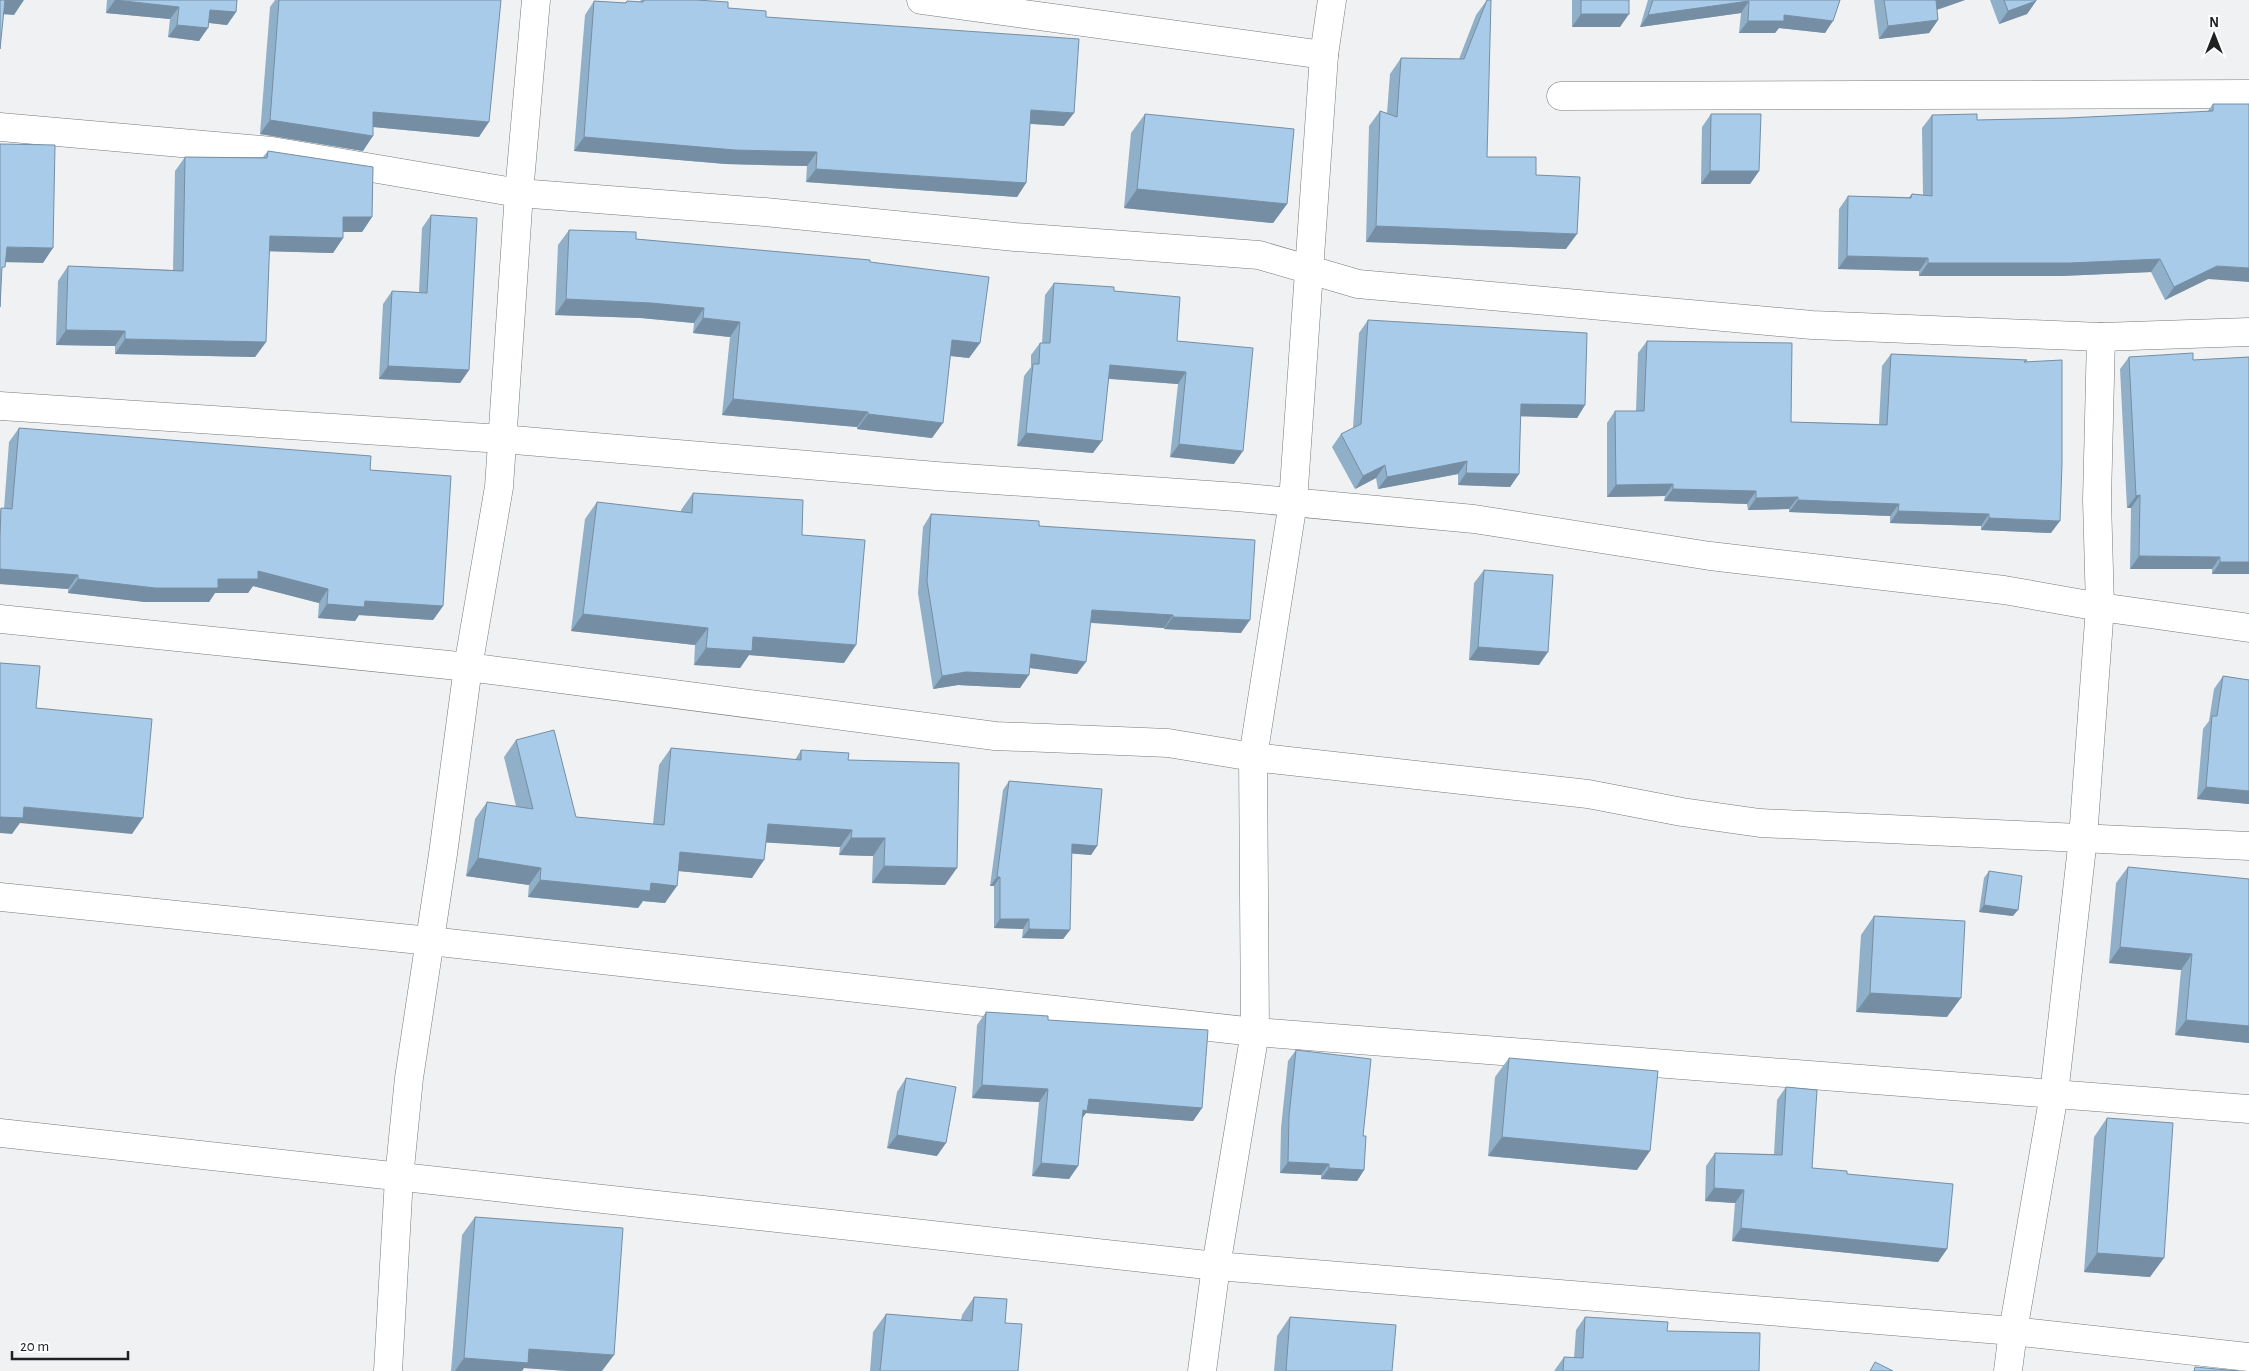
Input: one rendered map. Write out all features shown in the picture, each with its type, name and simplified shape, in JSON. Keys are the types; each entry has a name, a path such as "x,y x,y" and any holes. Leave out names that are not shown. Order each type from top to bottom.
{"street":[{"path":"388,1371 399,1178 409,1078 468,667 499,487 519,193 536,0"},
{"path":"921,0 1324,55"},
{"path":"1202,1371 1216,1266 1255,1032 1254,757 1292,502 1324,55 1332,0"},
{"path":"1561,96 2249,94"},
{"path":"0,127 272,151 519,193 765,212 1015,237 1259,255 1358,284 1812,325 2101,337 2249,332"},
{"path":"2008,1371 2013,1331 2054,1094 2083,838 2100,607 2096,500 2101,337"},
{"path":"0,406 502,439 926,476 1292,502 1474,519 1710,556 2004,590 2100,607 2249,628"},
{"path":"0,619 468,667 995,736 1168,743 1254,757 1588,794 1682,812 1760,823 2249,846"},
{"path":"0,897 430,941 1255,1032 2249,1108"},
{"path":"0,1133 1216,1266 2013,1331 2249,1357"}],"building":[{"path":"0,0 5,0 0,49"},
{"path":"115,0 237,0 236,12 210,10 208,28 177,25 179,7"},
{"path":"279,0 501,0 489,122 373,112 373,136 270,120"},
{"path":"644,0 728,2 728,8 766,11 766,17 1079,39 1074,113 1031,110 1026,183 816,169 817,152 735,150 584,137 594,1 626,3 627,1 643,2"},
{"path":"1487,0 1491,0 1487,157 1536,157 1536,175 1580,177 1577,234 1376,226 1380,111 1397,117 1401,58 1464,59"},
{"path":"1581,0 1629,0 1629,14 1581,14"},
{"path":"1653,0 1840,0 1833,21 1784,15 1784,21 1748,21 1749,1 1648,15"},
{"path":"1884,0 1936,0 1938,20 1888,26"},
{"path":"2004,0 2036,0 2036,1 2008,11"},
{"path":"2213,104 2249,104 2249,268 2217,266 2174,287 2160,259 2070,263 1928,263 1928,258 1847,256 1848,196 1911,198 1912,194 1932,196 1932,115 1977,114 1977,120 2067,118 2213,111"},
{"path":"1145,114 1294,129 1287,204 1137,189"},
{"path":"1711,114 1761,114 1759,171 1710,171"},
{"path":"0,144 55,145 53,248 7,247 5,267 2,267 0,307"},
{"path":"268,151 373,167 372,217 343,217 343,238 270,236 266,342 125,339 125,331 66,330 68,266 183,271 185,157 267,158"},
{"path":"431,215 477,218 469,370 388,366 392,291 427,293"},
{"path":"569,230 636,232 636,239 870,260 870,262 989,277 980,343 952,340 943,423 868,414 868,412 733,399 740,322 703,318 704,308 651,303 566,299"},
{"path":"1054,283 1114,287 1114,291 1180,297 1177,341 1253,348 1243,451 1179,444 1186,372 1110,365 1102,441 1026,433 1033,364 1039,364 1040,343 1050,343"},
{"path":"1368,320 1587,333 1585,405 1521,404 1519,474 1466,473 1467,461 1387,477 1385,465 1363,476 1341,434 1361,424"},
{"path":"1647,341 1792,343 1791,422 1887,425 1891,354 2027,360 2024,362 2062,360 2060,521 1989,518 1989,514 1898,511 1899,504 1798,500 1798,497 1756,498 1756,491 1673,489 1673,484 1616,485 1615,411 1644,411"},
{"path":"2193,353 2193,360 2249,357 2249,562 2220,562 2220,557 2139,556 2140,495 2136,496 2129,357"},
{"path":"19,428 371,456 370,470 451,476 443,606 365,601 364,607 327,604 328,589 258,571 258,579 218,579 218,588 155,588 78,579 78,575 0,569 1,508 12,509"},
{"path":"693,493 803,500 802,535 865,540 856,645 753,637 752,651 706,648 708,628 583,614 597,502 692,513"},
{"path":"931,514 1039,521 1039,526 1255,540 1250,620 1173,617 1173,615 1092,610 1086,662 1031,654 1029,675 966,672 942,676 927,581"},
{"path":"1484,570 1553,575 1548,652 1478,647"},
{"path":"0,663 40,666 36,708 152,719 143,818 24,807 23,818 0,817"},
{"path":"2223,676 2249,680 2249,791 2206,787 2212,716 2217,716"},
{"path":"554,730 576,817 664,825 671,748 801,760 801,750 849,753 848,760 959,763 957,868 884,866 885,838 851,838 852,830 768,824 764,860 680,852 677,886 651,883 650,891 540,880 541,868 478,858 487,802 533,809 516,740"},
{"path":"1009,781 1102,789 1097,846 1072,844 1070,930 1029,929 1029,919 1000,919 1000,877 997,877"},
{"path":"2128,867 2249,879 2249,1026 2186,1020 2192,954 2120,947"},
{"path":"1989,871 2022,876 2018,910 1984,905"},
{"path":"1874,916 1965,921 1961,998 1870,993"},
{"path":"986,1012 1048,1016 1048,1020 1208,1030 1202,1108 1089,1099 1087,1111 1083,1110 1078,1166 1041,1163 1048,1089 982,1085"},
{"path":"1296,1050 1371,1059 1363,1136 1366,1136 1364,1170 1329,1168 1329,1164 1288,1162 1289,1116"},
{"path":"1509,1058 1658,1071 1650,1151 1502,1137"},
{"path":"906,1078 956,1087 946,1143 897,1135"},
{"path":"1786,1087 1817,1090 1812,1168 1847,1171 1847,1174 1953,1184 1947,1249 1741,1228 1744,1190 1714,1188 1715,1153 1782,1155"},
{"path":"2107,1118 2173,1123 2164,1258 2097,1253"},
{"path":"475,1217 623,1228 614,1355 529,1349 528,1363 464,1358"},
{"path":"974,1297 1007,1299 1005,1323 1022,1324 1018,1371 880,1371 886,1314 972,1321"},
{"path":"1290,1317 1396,1325 1392,1371 1286,1371"},
{"path":"1585,1317 1668,1322 1667,1331 1760,1333 1759,1371 1563,1371 1564,1357 1583,1358"},
{"path":"1875,1362 1893,1371 1870,1371"},
{"path":"2195,1367 2239,1371 2194,1371"}]}
